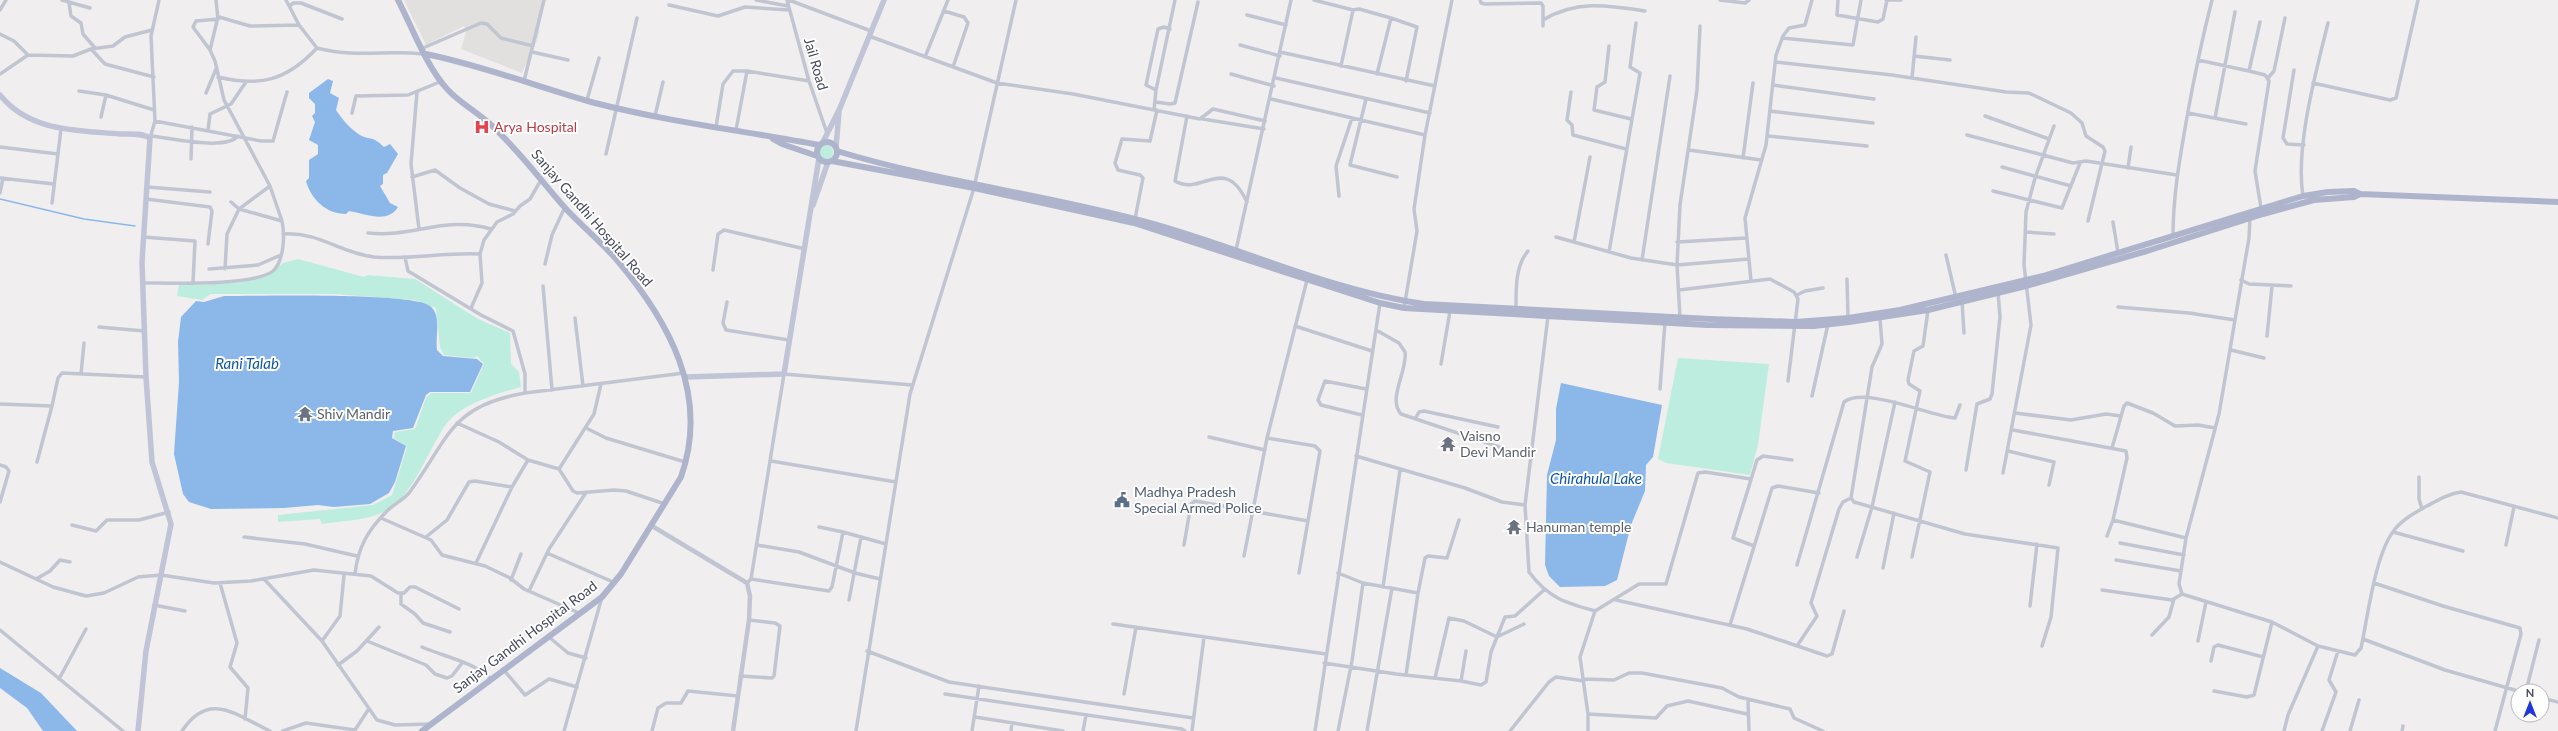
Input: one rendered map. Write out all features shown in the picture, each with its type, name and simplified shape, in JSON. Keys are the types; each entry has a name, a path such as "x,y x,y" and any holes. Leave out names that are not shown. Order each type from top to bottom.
{"main road":[{"name":"Sanjay Gandhi Hospital Road","path":"398,0 422,48 448,90 506,140 542,179 565,207 616,258 654,308 668,332 685,375 692,416 686,462 681,477 652,526 602,597 422,731"},
{"path":"685,375 784,374 806,249 812,206 812,195 821,144 840,108 884,0"},
{"path":"426,54 462,61 587,100 655,117 736,130 773,139 782,144 830,161 975,185 1134,223 1380,303 1405,305 1516,309 1665,322 1828,324 1880,319 1928,310 1998,292 2173,236 2250,215 2314,200 2354,197 2360,194"},
{"path":"0,95 9,106 22,115 61,129 151,137 143,237 146,377 152,462 169,512 170,529 146,652 138,731"},
{"path":"812,206 836,149 840,108"},
{"path":"773,139 783,138 821,144 831,143 836,149 884,165 1136,219 1405,305 1450,311 1549,313 1796,324 1900,310 2026,283 2250,215 2261,208 2303,196 2354,191 2360,194 2558,202"}],"street":[{"path":"0,10 6,0"},
{"path":"62,0 90,8"},
{"path":"159,0 152,30 154,121 151,137 218,144 233,141 238,136"},
{"path":"210,50 218,19 216,0"},
{"path":"286,0 299,25 317,48 359,55 409,52 426,54"},
{"path":"524,81 544,0"},
{"path":"756,0 789,8"},
{"path":"788,0 925,57 997,83 1073,94 1264,129"},
{"name":"Jail Road","path":"788,0 809,81 827,133"},
{"path":"925,57 948,0"},
{"path":"856,731 867,651 912,385 975,185 1016,0"},
{"path":"1136,219 1143,178 1140,175 1118,170 1115,163 1122,139 1150,141 1156,110 1156,90 1175,0"},
{"path":"1236,250 1276,78 1286,25 1293,0"},
{"path":"1314,0 1353,10 1359,9 1417,26 1406,81"},
{"path":"1405,305 1418,231 1414,209 1425,135 1452,0"},
{"path":"1480,0 1481,3 1485,4 1530,1 1543,4 1543,26"},
{"path":"1720,0 1745,3 1749,0"},
{"path":"1752,281 1746,238 1747,209 1768,136 1772,85 1776,62 1782,38 1789,28 1805,25 1812,0"},
{"path":"1838,0 1836,14 1857,19 1882,21 1886,0 1901,0"},
{"path":"1782,38 1853,45 1861,0"},
{"path":"2173,236 2173,202 2177,175 2198,60 2212,0"},
{"path":"2313,83 2390,100 2396,98 2418,0"},
{"path":"1156,102 1170,104 1174,103 1198,2"},
{"path":"69,3 71,15 81,23 83,34 105,64 154,77"},
{"path":"290,6 293,3 301,3 342,18"},
{"path":"1543,20 1570,4 1614,6 1644,11"},
{"path":"669,5 718,16 745,7 789,8"},
{"path":"1341,66 1353,10"},
{"path":"944,11 964,17 968,23 953,67"},
{"path":"2215,118 2235,12"},
{"path":"1248,15 1286,25"},
{"path":"606,154 637,18"},
{"path":"1377,74 1391,18"},
{"path":"2261,208 2255,171 2268,78 2274,71 2285,18"},
{"path":"143,283 193,283 262,276 273,270 281,255 283,234 282,221 270,186 227,107 210,50 193,27 200,20 218,19 250,26 299,25"},
{"path":"2249,71 2260,22"},
{"path":"422,48 481,23 488,24 501,38 533,46"},
{"path":"1609,252 1640,73 1630,67 1636,23"},
{"path":"2303,196 2301,177 2304,145 2313,83 2328,23"},
{"path":"1680,318 1677,242 1680,205 1697,90 1700,26"},
{"path":"1156,90 1146,85 1158,29 1164,27 1170,29"},
{"path":"0,74 28,55 73,56 93,49 113,46 125,37 152,30"},
{"path":"0,34 19,45 28,55"},
{"path":"1912,78 1916,36"},
{"path":"1240,46 1435,86"},
{"path":"1609,46 1605,82 1597,87 1594,110 1631,119"},
{"path":"218,77 246,82 263,82 280,77 317,48"},
{"path":"532,52 568,60"},
{"path":"1914,56 1950,60"},
{"path":"587,100 598,58"},
{"path":"2198,60 2249,71 2268,78"},
{"path":"1776,62 1912,78 2006,92 2029,92 2040,97 2078,119 2086,136 2105,149 2103,165 2088,222"},
{"path":"206,93 216,68"},
{"path":"2294,70 2283,138 2287,144 2304,145"},
{"path":"716,127 725,79 733,71 747,71 809,81"},
{"path":"736,130 747,71"},
{"path":"1232,74 1274,86"},
{"path":"1642,260 1670,76"},
{"path":"1276,78 1430,113"},
{"path":"352,113 356,96 408,95 442,81"},
{"path":"208,130 210,114 227,107 246,82"},
{"path":"655,117 663,82"},
{"path":"1743,158 1754,84"},
{"path":"1772,85 1874,99"},
{"path":"80,91 106,95 154,110"},
{"path":"154,121 244,138 273,140 287,92"},
{"path":"417,92 411,164 419,229"},
{"path":"1570,92 1567,120 1572,125 1573,135 1626,149"},
{"path":"101,117 106,95"},
{"path":"1271,99 1425,135"},
{"path":"1366,99 1350,165 1397,177"},
{"path":"1203,119 1208,111 1213,109 1265,121"},
{"path":"1770,111 1873,123"},
{"path":"2188,113 2246,124"},
{"path":"1187,116 1174,182 1187,184 1208,179 1232,181 1240,187 1247,202"},
{"path":"1985,116 2049,139"},
{"path":"1339,196 1336,166 1352,118"},
{"path":"2003,473 2013,430 2031,325 2026,283 2025,232 2028,201 2054,126"},
{"path":"191,159 192,127"},
{"path":"52,203 61,129"},
{"path":"1967,135 2073,163 2086,161 2103,165 2177,175"},
{"path":"1768,136 1867,146"},
{"path":"0,147 58,154"},
{"path":"2128,168 2131,147"},
{"path":"1689,150 1761,160"},
{"path":"1574,242 1590,157"},
{"path":"1993,191 2028,201 2062,208 2080,163"},
{"path":"2002,168 2071,186"},
{"path":"412,177 435,170 460,188 489,204 516,212"},
{"path":"0,193 1,178 54,184"},
{"path":"471,308 482,283 480,254 484,240 497,222 516,212 530,199 542,179"},
{"path":"225,269 227,234 239,209 270,186"},
{"path":"147,188 210,192"},
{"path":"146,199 210,207 212,211 208,244"},
{"path":"231,202 239,209 282,221"},
{"path":"545,264 552,235 565,207"},
{"path":"2182,594 2179,584 2186,538 2215,428 2231,350 2250,231 2250,215"},
{"path":"2113,222 2118,253"},
{"path":"368,233 396,235 451,223 468,223 491,229"},
{"path":"713,270 718,234 724,230 806,249"},
{"path":"2025,232 2054,234"},
{"path":"283,234 314,236 347,251 372,256 405,257 480,254"},
{"path":"143,237 195,241 193,283"},
{"path":"1556,238 1642,260 1677,265 1749,259"},
{"path":"1677,242 1746,238"},
{"path":"1516,309 1517,278 1524,256 1528,251"},
{"path":"209,269 225,269 258,265 281,255"},
{"path":"1946,255 1956,298"},
{"path":"405,257 408,272 514,333 525,374 525,393"},
{"path":"1847,278 1848,318"},
{"path":"1244,556 1267,438 1294,326 1307,280"},
{"path":"1679,290 1752,281 1773,280 1797,295"},
{"path":"2241,280 2249,284 2291,286"},
{"path":"543,286 552,390"},
{"path":"2267,336 2272,286"},
{"path":"1797,295 1805,291 1823,288"},
{"path":"1966,470 1977,404 1990,399 1992,394 2000,317 1998,292"},
{"path":"1788,381 1796,324 1797,295"},
{"path":"1962,301 1964,333"},
{"path":"727,302 723,323 726,330 789,340"},
{"path":"1315,731 1324,662 1380,303"},
{"path":"2118,307 2189,312 2235,320"},
{"path":"1912,557 1930,472 1905,461 1920,391 1909,384 1908,380 1914,351 1924,346 1928,310"},
{"path":"1441,364 1450,311"},
{"path":"1549,313 1525,505 1529,572 1545,589 1562,602 1596,612"},
{"path":"576,318 583,386"},
{"path":"1851,498 1872,367 1882,344 1880,319"},
{"path":"1660,388 1665,322"},
{"path":"1812,396 1828,324"},
{"path":"1294,326 1372,351"},
{"path":"99,327 144,331"},
{"path":"1376,330 1403,347 1406,356 1396,402 1398,410 1401,414 1532,458"},
{"path":"81,374 84,343"},
{"path":"2231,350 2264,358"},
{"path":"37,462 59,375 65,373 146,377"},
{"path":"747,583 751,578 757,545 784,374 912,385"},
{"path":"355,574 357,556 366,535 381,518 408,495 452,427 478,407 506,396 525,393 685,375"},
{"path":"1362,416 1321,405 1318,400 1325,380 1366,389"},
{"path":"559,469 586,428 598,404 601,384"},
{"path":"1797,565 1844,402 1852,398 1867,398 1894,402 1955,418 1960,405"},
{"path":"1857,557 1872,507 1894,402"},
{"path":"2112,448 2124,406 2129,403 2175,426 2198,425 2215,428"},
{"path":"0,404 52,406"},
{"path":"1416,419 1419,412 1424,411 1498,427"},
{"path":"2016,413 2071,420 2106,414 2121,416"},
{"path":"457,423 499,442 528,460 559,469 573,491 585,494 614,490 626,491 665,505"},
{"path":"586,428 611,440 686,462"},
{"path":"2013,430 2123,450 2127,454 2113,520 2108,536"},
{"path":"1209,437 1265,450"},
{"path":"1267,438 1315,446 1320,451 1299,573"},
{"path":"2008,451 2054,462 2050,485"},
{"path":"1356,456 1465,488 1502,502 1525,505"},
{"path":"1754,546 1733,538 1759,457 1792,460"},
{"path":"476,563 512,487 528,460"},
{"path":"771,461 896,482"},
{"path":"0,465 6,467 8,470 0,502"},
{"path":"1383,587 1400,470"},
{"path":"1588,731 1588,714 1580,658 1596,612 1639,584 1666,584 1698,473 1705,472 1751,480"},
{"path":"2420,477 2419,499 2422,509"},
{"path":"426,537 447,520 469,482 475,481 512,487"},
{"path":"1730,625 1772,488 1778,486 1819,493"},
{"path":"2182,594 2272,622 2318,646 2351,655 2358,653 2363,638 2374,583 2393,532 2403,521 2449,494 2461,492 2558,518"},
{"path":"529,592 547,553 585,494"},
{"path":"1851,498 1854,502 1965,534 2056,547 2058,550 2051,617 2042,646"},
{"path":"1797,646 1817,616 1811,603 1839,510 1843,502 1851,498"},
{"path":"1184,545 1191,504 1195,501 1308,521"},
{"path":"2506,545 2514,507"},
{"path":"72,525 96,531 107,520 138,520 169,512"},
{"path":"1883,568 1894,513"},
{"path":"381,518 426,537 442,555 476,563 511,580 529,592 579,613"},
{"path":"1406,675 1418,593 1425,558 1428,556 1447,558 1459,520"},
{"path":"2113,520 2186,538"},
{"path":"652,526 747,583 750,596 749,620 733,731"},
{"path":"819,526 886,544"},
{"path":"751,578 826,592 832,587 843,532"},
{"path":"2393,532 2463,551"},
{"path":"244,537 305,544 357,556"},
{"path":"849,600 861,537"},
{"path":"2120,543 2184,555"},
{"path":"2030,606 2037,544"},
{"path":"757,545 799,552 855,573 880,579"},
{"path":"547,553 613,582"},
{"path":"511,580 521,554"},
{"path":"36,579 50,570 60,560 70,562"},
{"path":"2116,560 2181,571"},
{"path":"0,562 53,587 92,596 104,593 133,578 161,575 220,583 264,578 304,571 371,576 401,594"},
{"path":"1338,573 1363,583 1418,593"},
{"path":"322,641 340,616 344,575"},
{"path":"264,578 322,641 368,710 377,720 386,724 432,724"},
{"path":"220,583 237,643 230,667 248,688 245,719"},
{"path":"1338,731 1350,668 1363,583"},
{"path":"2374,583 2443,606 2520,628 2521,634 2496,731"},
{"path":"401,594 410,587 415,587 459,609"},
{"path":"1367,731 1392,588"},
{"path":"1324,662 1350,668 1461,681 1481,685 1486,682 1491,652 1505,617 1515,616 1545,589"},
{"path":"2102,590 2174,599 2182,594"},
{"path":"401,594 401,604 416,614 423,623 450,632"},
{"path":"564,731 586,658 602,597"},
{"path":"2152,635 2168,617 2174,599"},
{"path":"1616,600 1730,625 1827,656 1831,656 1844,611"},
{"path":"2198,641 2206,602"},
{"path":"154,605 185,611"},
{"path":"1435,678 1449,618 1464,621 1497,637"},
{"path":"740,676 772,678 774,676 780,626 775,623 749,620"},
{"path":"2214,691 2251,696 2272,622"},
{"path":"1113,624 1326,654"},
{"path":"1497,637 1524,624"},
{"path":"1124,694 1136,627"},
{"path":"338,665 367,641 379,628"},
{"path":"59,679 86,629"},
{"path":"0,630 123,731"},
{"path":"548,636 568,653 586,658"},
{"path":"1192,731 1204,637"},
{"path":"2363,638 2445,670 2510,689"},
{"path":"2528,683 2539,640"},
{"path":"367,641 426,665 435,674 446,678 452,676 462,663"},
{"path":"2211,661 2214,648 2218,645 2263,657"},
{"path":"2284,731 2290,710 2318,646"},
{"path":"422,647 478,668 491,679"},
{"path":"867,651 936,678 979,686 1194,718"},
{"path":"1461,681 1466,651"},
{"path":"2322,731 2336,692 2329,680 2338,651"},
{"path":"504,669 525,695 548,679 577,688"},
{"path":"1510,731 1549,682 1556,677 1584,680 1614,680 1629,672 1642,673 1722,688 1748,700 1790,708 1794,718 1823,731"},
{"path":"972,731 979,686"},
{"path":"652,731 658,708 666,703 681,703 688,691 738,696"},
{"path":"945,694 1185,731"},
{"path":"1748,700 1747,714 1749,731"},
{"path":"2350,731 2359,700"},
{"path":"1588,714 1656,718 1667,706 1688,701 1747,714"},
{"path":"182,731 199,713 211,708 223,709 270,731"},
{"path":"283,731 306,722 355,730 368,710"},
{"path":"1083,731 1086,715"},
{"path":"975,717 1063,731"},
{"path":"1011,731 1012,723"},
{"path":"2402,731 2403,726"}],"shaded area":[{"path":"404,0 544,0 538,38 522,73 461,49 466,32 464,26 426,45"}],"green space":[{"path":"823,145 829,145 833,149 833,155 829,159 823,159 819,155 819,149"},
{"path":"298,259 364,277 367,275 415,279 478,319 510,333 511,364 519,372 521,387 481,400 454,416 447,423 440,434 410,487 391,507 379,514 358,519 322,524 320,519 278,522 278,515 373,505 392,495 407,447 394,438 395,432 415,429 426,398 431,393 471,393 484,364 477,356 474,358 444,355 440,347 436,308 415,300 334,294 211,294 202,300 177,296 179,284 203,285 266,277 283,263"},
{"path":"1678,358 1769,364 1758,445 1750,475 1666,463 1658,459"}],"water":[{"path":"328,79 333,81 330,93 339,98 336,110 346,124 360,135 380,143 384,147 390,144 398,154 387,173 383,175 383,184 380,186 390,203 398,207 389,215 383,217 369,216 349,211 346,214 332,211 320,204 308,188 306,181 309,178 309,160 318,154 318,145 309,140 315,122 312,116 315,113 315,104 309,98 309,93"},
{"name":"Rani Talab","path":"298,295 366,297 418,302 430,306 434,310 437,320 437,350 443,356 477,359 483,364 470,392 430,392 426,395 413,428 393,431 392,438 406,446 395,482 389,493 370,504 334,507 318,505 284,508 211,509 189,502 183,494 174,454 179,382 178,342 181,317 196,301 204,302 224,296"},
{"name":"Chirahula Lake","path":"1561,383 1662,405 1653,457 1646,465 1645,491 1631,525 1617,580 1605,586 1560,587 1549,576 1545,565 1547,475 1556,440 1556,409"},
{"path":"0,668 41,693 77,731 43,731 27,708 0,688"}],"waterway":[{"path":"0,199 84,219 135,226"}],"place":[{"name":"Arya Hospital","path":"482,127"},
{"name":"Shiv Mandir","path":"305,414"},
{"name":"Vaisno Devi Mandir","path":"1448,444"},
{"name":"Madhya Pradesh Special Armed Police","path":"1122,500"},
{"name":"Hanuman temple","path":"1514,527"}]}
